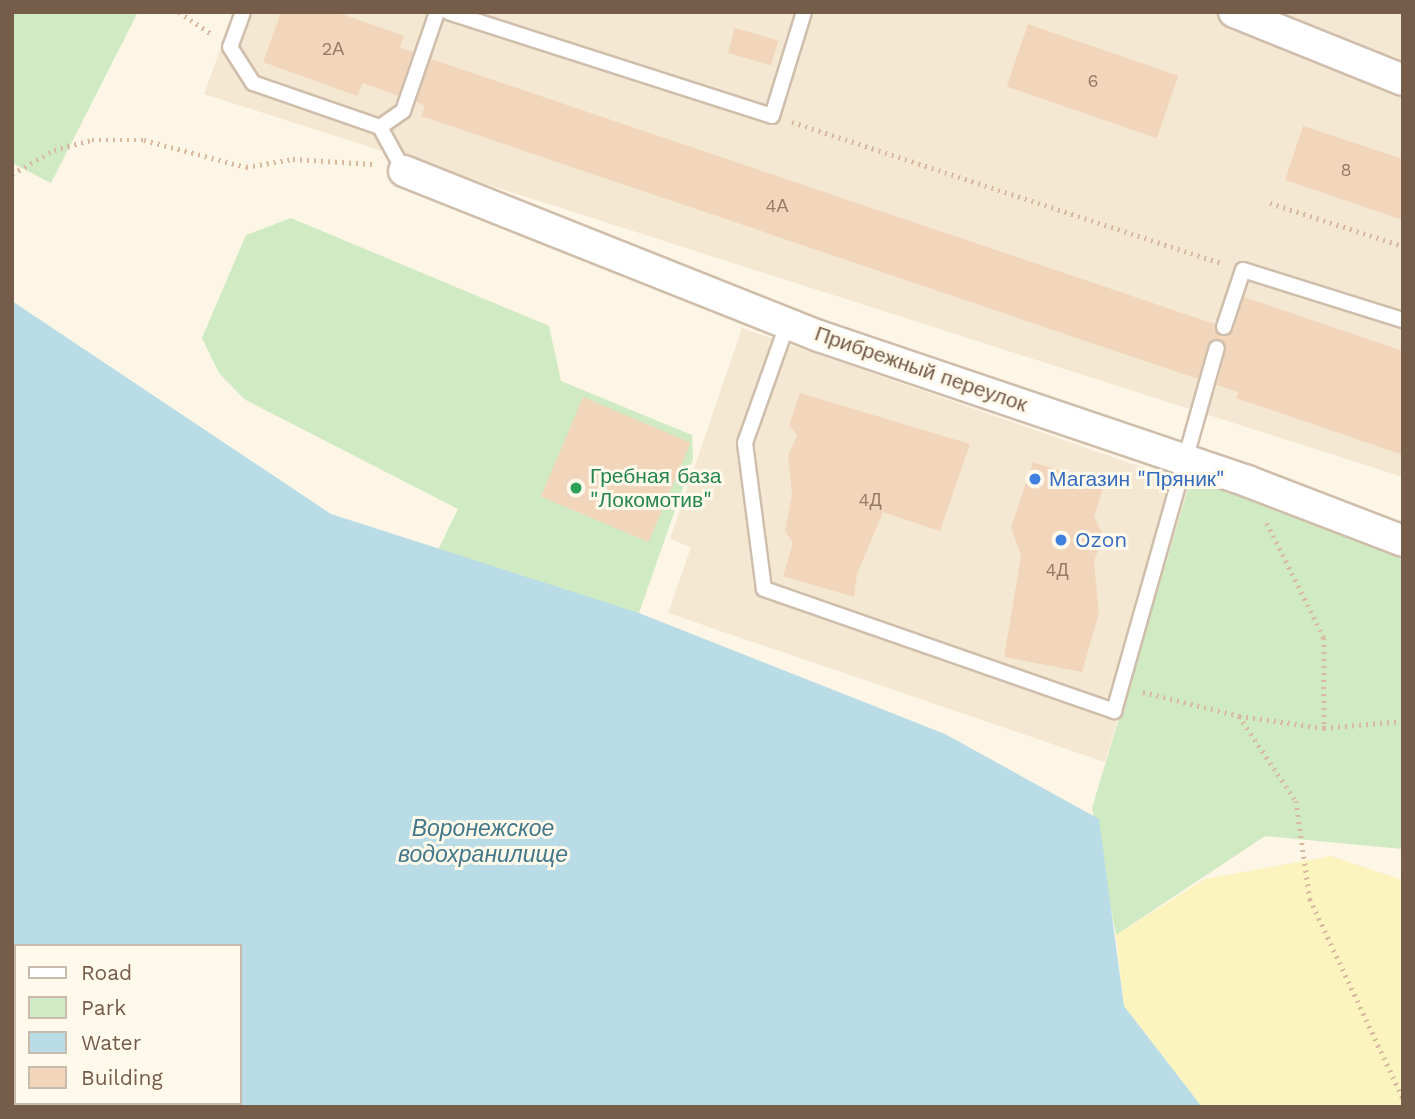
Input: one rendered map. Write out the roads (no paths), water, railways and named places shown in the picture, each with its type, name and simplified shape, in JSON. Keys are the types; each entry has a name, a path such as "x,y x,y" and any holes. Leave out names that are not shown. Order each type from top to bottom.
{"street":[{"path":"1234,12 1403,80"},
{"name":"Прибрежный переулок","path":"404,171 789,319 819,336 1247,481 1403,541"}],"lane":[{"path":"243,12 230,47 253,83 380,127 404,171"},
{"path":"380,127 403,111 437,12"},
{"path":"448,12 772,116 804,12"},
{"path":"1224,327 1243,270 1403,320"},
{"path":"789,319 745,443 764,590 1114,711 1183,460 1217,348"}],"water":[{"name":"Воронежское водохранилище","path":"12,301 331,514 639,613 945,734 1099,819 1124,1006 1202,1107 12,1107"}],"place":[{"name":"Магазин \"Пряник\"","path":"1035,479"},
{"name":"Гребная база \"Локомотив\"","path":"576,488"},
{"name":"Ozon","path":"1061,540"}]}
